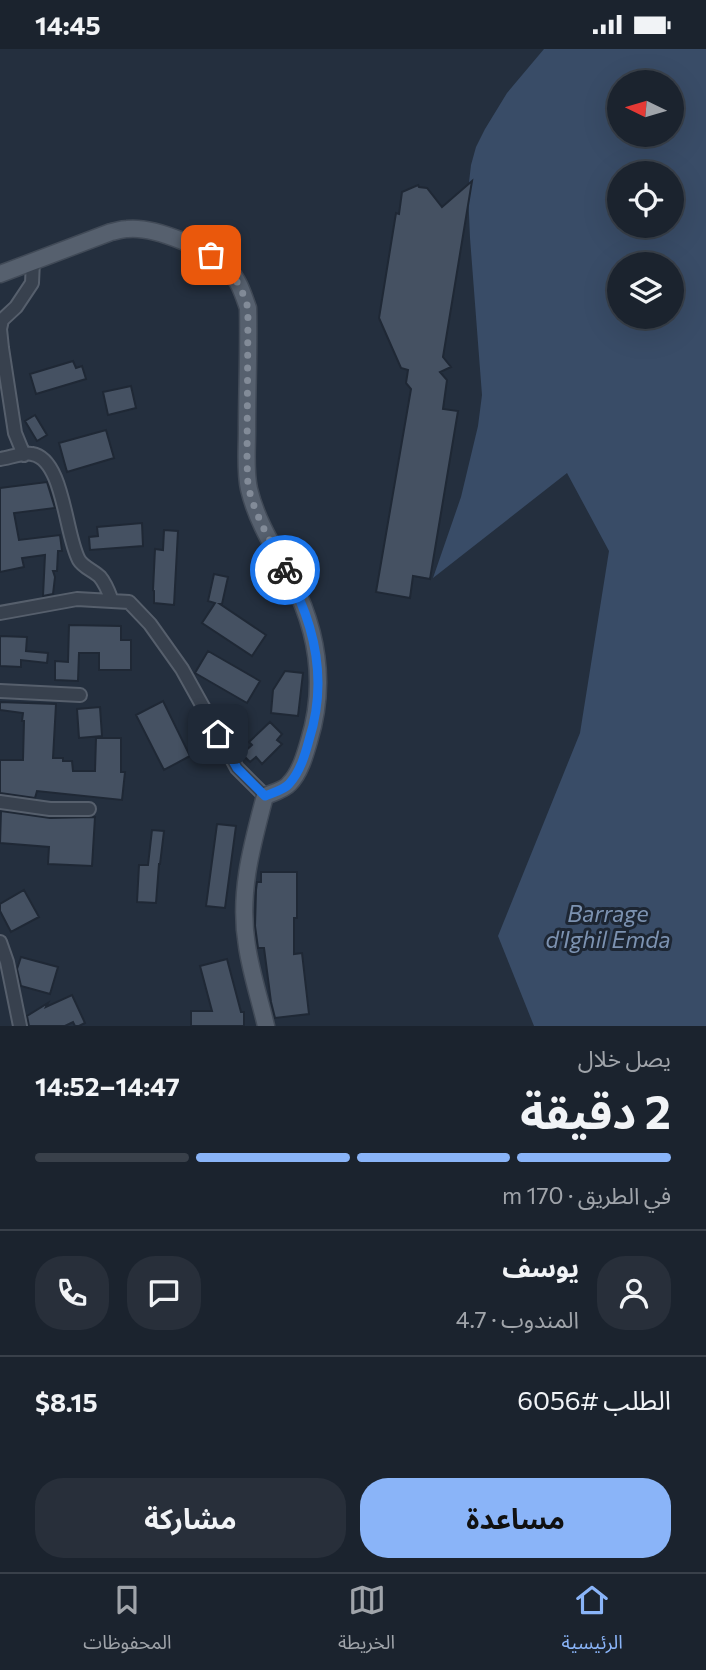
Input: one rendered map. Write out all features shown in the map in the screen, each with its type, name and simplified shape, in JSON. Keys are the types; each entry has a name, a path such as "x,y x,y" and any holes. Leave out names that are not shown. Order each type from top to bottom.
{"main road":[{"path":"0,274 111,232 128,229 152,230 211,255 228,268 242,288 248,308 248,487 269,540 306,614 317,654 319,692 315,721 303,761 288,786 265,796 248,863 245,889 247,946 266,1026"}],"street":[{"path":"24,455 15,433 0,329 2,320 16,307 32,283 33,261"},
{"path":"0,459 32,453 52,469 59,484 70,536 80,562 105,583 112,601"},
{"path":"0,613 77,599 129,602 150,624 181,669 237,768 265,796"},
{"path":"0,691 80,695"},
{"path":"0,802 50,809 89,809"},
{"path":"0,942 7,962 20,1026"}],"water":[{"name":"Barrage d'Ighil Emda","path":"544,49 706,49 706,1026 534,1026 498,936 580,733 609,551 567,473 433,578 461,497 478,426 482,395 468,191 471,165 485,129 507,93"}],"building":[{"path":"472,181 443,357 451,367 440,372 447,380 443,409 458,411 430,579 413,576 410,598 376,592 411,389 406,383 408,370 401,368 379,318 396,213 399,214 402,192 418,185 427,188 442,207"},
{"path":"73,361 76,368 82,366 86,379 36,394 30,374"},
{"path":"131,386 136,408 108,415 103,392"},
{"path":"35,415 47,435 37,441 25,421"},
{"path":"106,430 114,458 67,472 59,443"},
{"path":"47,482 55,508 14,513 19,540 60,535 62,551 58,551 57,571 53,571 53,594 43,596 45,555 22,558 24,567 0,572 0,488"},
{"path":"142,523 143,546 90,550 89,537 98,536 97,527"},
{"path":"164,530 178,531 174,605 154,603 155,549 163,550"},
{"path":"214,574 228,577 220,604 266,635 252,656 202,623 215,603 208,601"},
{"path":"69,625 121,626 121,640 131,640 131,670 99,670 99,653 79,653 78,681 55,680 55,661 68,662"},
{"path":"0,636 27,637 26,651 48,653 47,663 21,660 21,667 0,666"},
{"path":"208,651 260,681 247,703 195,673"},
{"path":"285,671 303,673 298,716 271,713 273,690"},
{"path":"163,701 190,756 164,770 136,715"},
{"path":"0,702 56,704 53,758 72,761 73,771 95,771 96,738 121,738 121,772 125,772 122,800 37,791 35,798 0,793 0,760 23,760 24,721 23,713 0,710"},
{"path":"100,707 102,736 79,738 77,709"},
{"path":"270,722 282,734 277,740 282,744 262,764 256,757 250,762 242,754 252,745 249,742"},
{"path":"1,811 50,818 95,817 92,866 48,864 49,847 0,843"},
{"path":"217,824 236,826 225,908 206,906"},
{"path":"152,830 164,831 156,903 137,902 139,865 148,865"},
{"path":"261,872 297,872 294,954 302,953 309,1014 275,1018 264,948 258,948 255,926 256,890 257,882 261,882"},
{"path":"24,890 39,917 11,932 0,911 0,904"},
{"path":"21,957 58,967 50,994 21,986 17,969"},
{"path":"227,959 241,1012 244,1012 244,1026 191,1026 191,1011 212,1011 200,966"},
{"path":"72,995 85,1023 79,1026 75,1026 73,1022 65,1026 29,1026 27,1016 48,1003 46,1007"}],"way so far":[{"path":"211,255 228,268 242,288 248,308 248,487 262,525 285,570"}],"route":[{"path":"218,734 237,768 265,796 288,786 303,761 315,721 319,692 317,654 306,614 285,570"}]}
